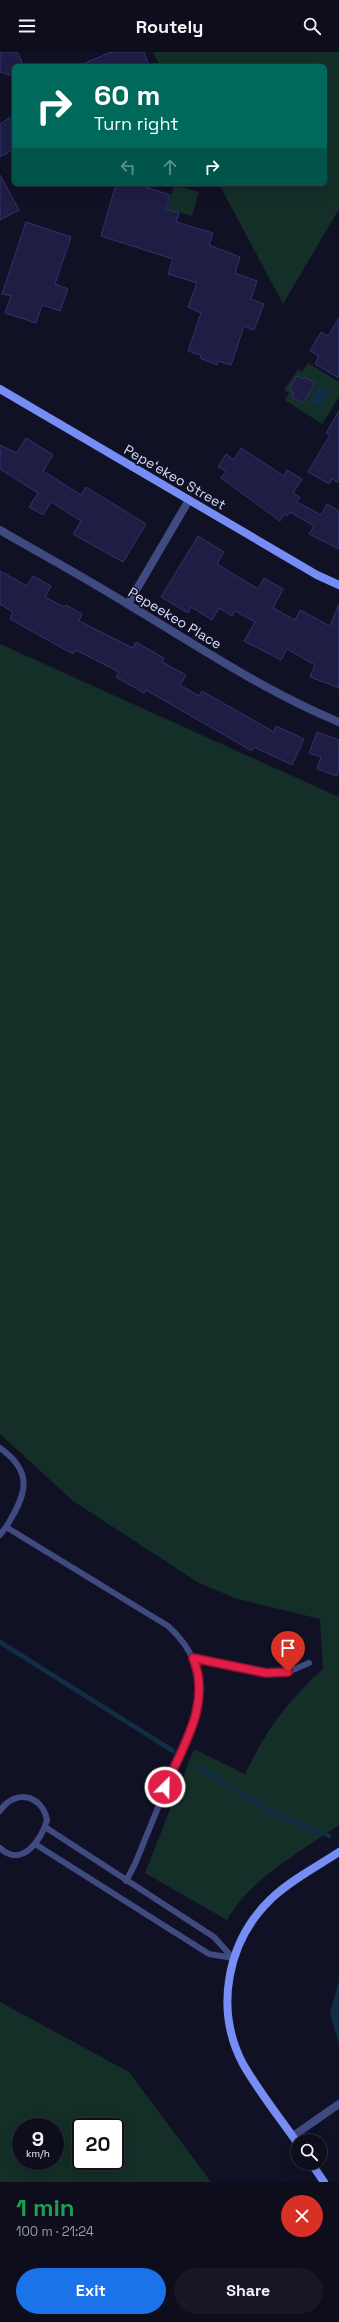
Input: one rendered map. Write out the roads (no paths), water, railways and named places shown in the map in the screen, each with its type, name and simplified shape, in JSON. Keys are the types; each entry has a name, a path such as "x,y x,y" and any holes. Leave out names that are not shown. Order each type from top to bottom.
{"street":[{"name":"Pepeʻekeo Street","path":"0,389 317,575 339,586"},
{"path":"128,604 189,500"},
{"name":"Pepeekeo Place","path":"0,530 128,604 244,675 308,709 339,722"},
{"path":"292,2134 243,2063 232,2035 228,2013 228,1988 233,1958 250,1923 273,1897 339,1852"},
{"path":"296,2134 339,2104"},
{"path":"316,2170 324,2182"}],"lane":[{"path":"0,1448 16,1461 23,1473 23,1495 18,1507 0,1535"},
{"path":"6,1527 168,1626 185,1643 193,1658 200,1679 199,1706 135,1864 126,1882"},
{"path":"193,1658 277,1673 288,1672 310,1664"},
{"path":"0,1812 8,1802 15,1798 30,1797 42,1806 46,1812 47,1820 45,1827 35,1844 25,1853 17,1855 10,1854 0,1848"},
{"path":"45,1827 126,1882 214,1937 233,1958"},
{"path":"35,1844 209,1954 233,1958"}],"water":[{"path":"319,386 330,393 325,399 322,408 310,401"},
{"path":"339,1981 339,2044 330,2013"}],"waterway":[{"path":"0,1642 173,1751"},
{"path":"197,1766 269,1811 329,1836"}]}
